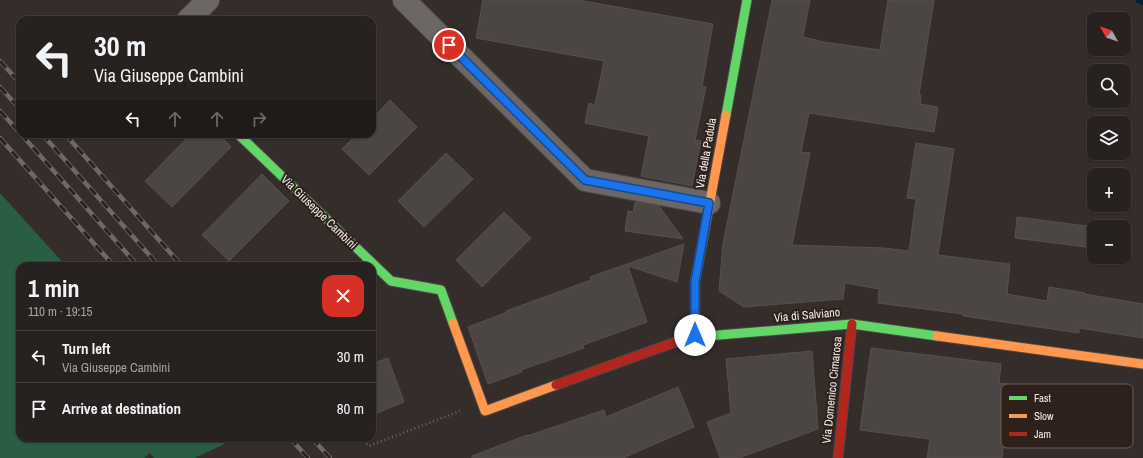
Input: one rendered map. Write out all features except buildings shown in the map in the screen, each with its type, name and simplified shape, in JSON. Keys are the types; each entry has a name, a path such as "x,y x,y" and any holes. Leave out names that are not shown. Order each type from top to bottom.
{"street":[{"path":"192,16 208,0"},
{"path":"404,0 585,180 709,203"},
{"name":"Via della Padula","path":"695,335 695,282 747,0"},
{"name":"Via Giuseppe Cambini","path":"242,138 370,262"},
{"name":"Via Giuseppe Cambini","path":"376,267 391,282 441,290 484,411"},
{"name":"Via di Salviano","path":"484,411 695,335 709,336 852,324 1143,364"},
{"name":"Via Domenico Cimarosa","path":"838,458 852,324"}],"path":[{"path":"365,442 369,446 474,406 484,411"}],"green space":[{"path":"0,193 62,262 16,262 16,442 223,442 225,444 194,458 154,458 150,453 144,458 0,458"}],"railway":[{"path":"0,61 16,79"},
{"path":"0,87 16,105"},
{"path":"0,111 16,129"},
{"path":"0,138 110,262"},
{"path":"25,138 134,262"},
{"path":"46,138 155,262"},
{"path":"69,138 178,262"},
{"path":"294,442 308,458"},
{"path":"316,442 330,458"}],"traffic: fast":[{"path":"726,115 747,0"},
{"path":"242,138 371,262"},
{"path":"376,267 391,281 441,290 453,323"},
{"path":"707,336 852,324 937,336"}],"traffic: slow":[{"path":"695,335 695,282 726,115"},
{"path":"453,323 485,411 556,385"},
{"path":"937,336 1143,364"}],"traffic: jam":[{"path":"838,458 852,324"},
{"path":"556,385 695,335 707,336"}],"route":[{"path":"449,45 585,180 709,203 695,282 695,335"}]}
